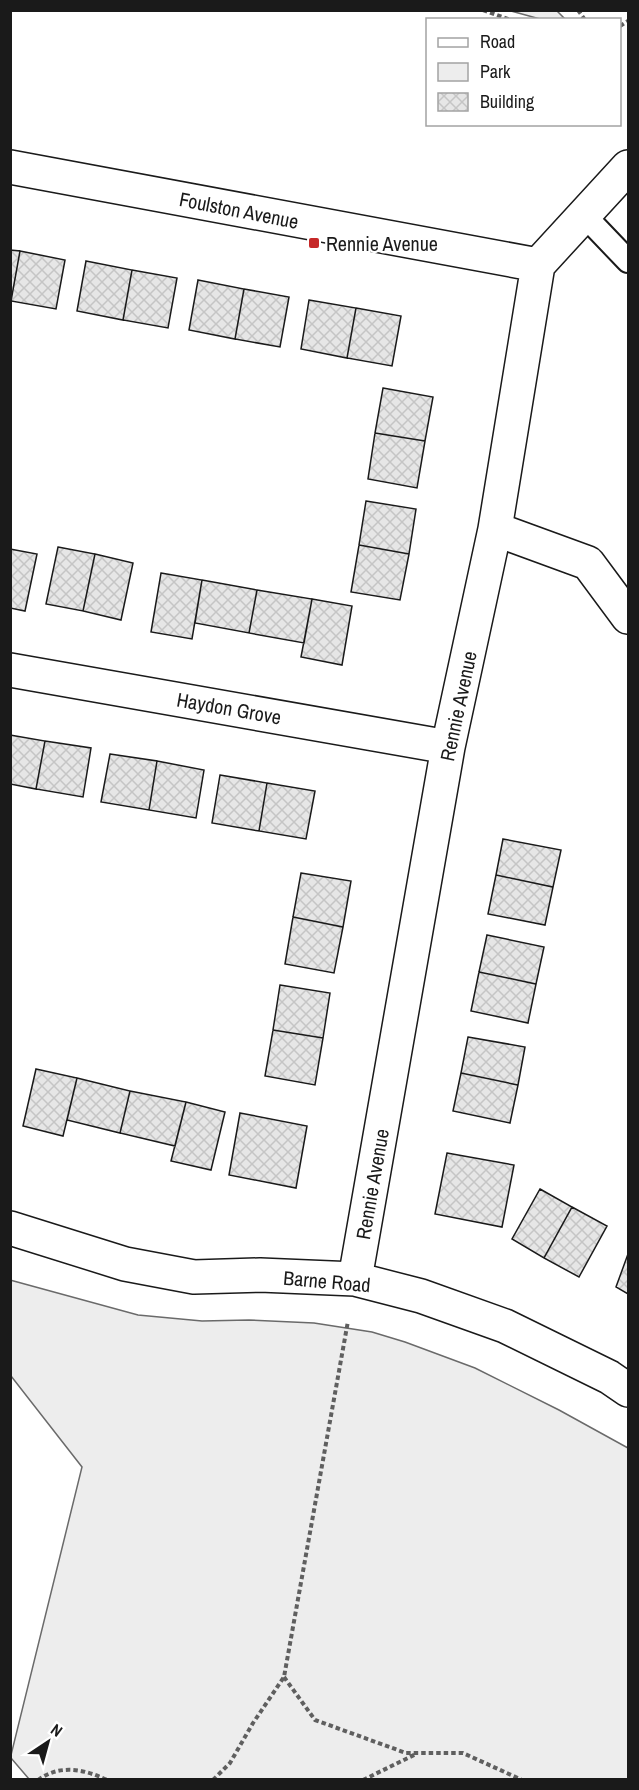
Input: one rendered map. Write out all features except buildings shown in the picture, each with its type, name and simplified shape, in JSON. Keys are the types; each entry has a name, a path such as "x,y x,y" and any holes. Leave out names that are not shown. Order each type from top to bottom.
{"street":[{"name":"Foulston Avenue","path":"10,167 538,265"},
{"path":"538,265 628,167"},
{"name":"Rennie Avenue","path":"355,1279 448,747 495,529 538,265"},
{"path":"495,529 588,563 628,617"},
{"name":"Haydon Grove","path":"10,670 448,747"},
{"name":"Barne Road","path":"10,1228 125,1264 194,1277 260,1275 355,1279 422,1296 505,1326 609,1377 628,1390"}],"lane":[{"path":"585,216 628,261"}],"path":[{"path":"483,10 505,18"},
{"path":"213,1779 230,1763 284,1677 355,1279"},
{"path":"284,1677 315,1720 406,1753 463,1753 522,1779"},
{"path":"363,1779 418,1753"},
{"path":"38,1779 63,1768 88,1770 107,1779"}],"green space":[{"path":"511,11 557,11 564,18 536,18"},
{"path":"10,1280 138,1315 202,1321 249,1320 314,1323 372,1332 475,1368 628,1448 628,1779 29,1779 11,1755 82,1467 11,1376"}],"place":[{"name":"Rennie Avenue","path":"314,243"}]}
